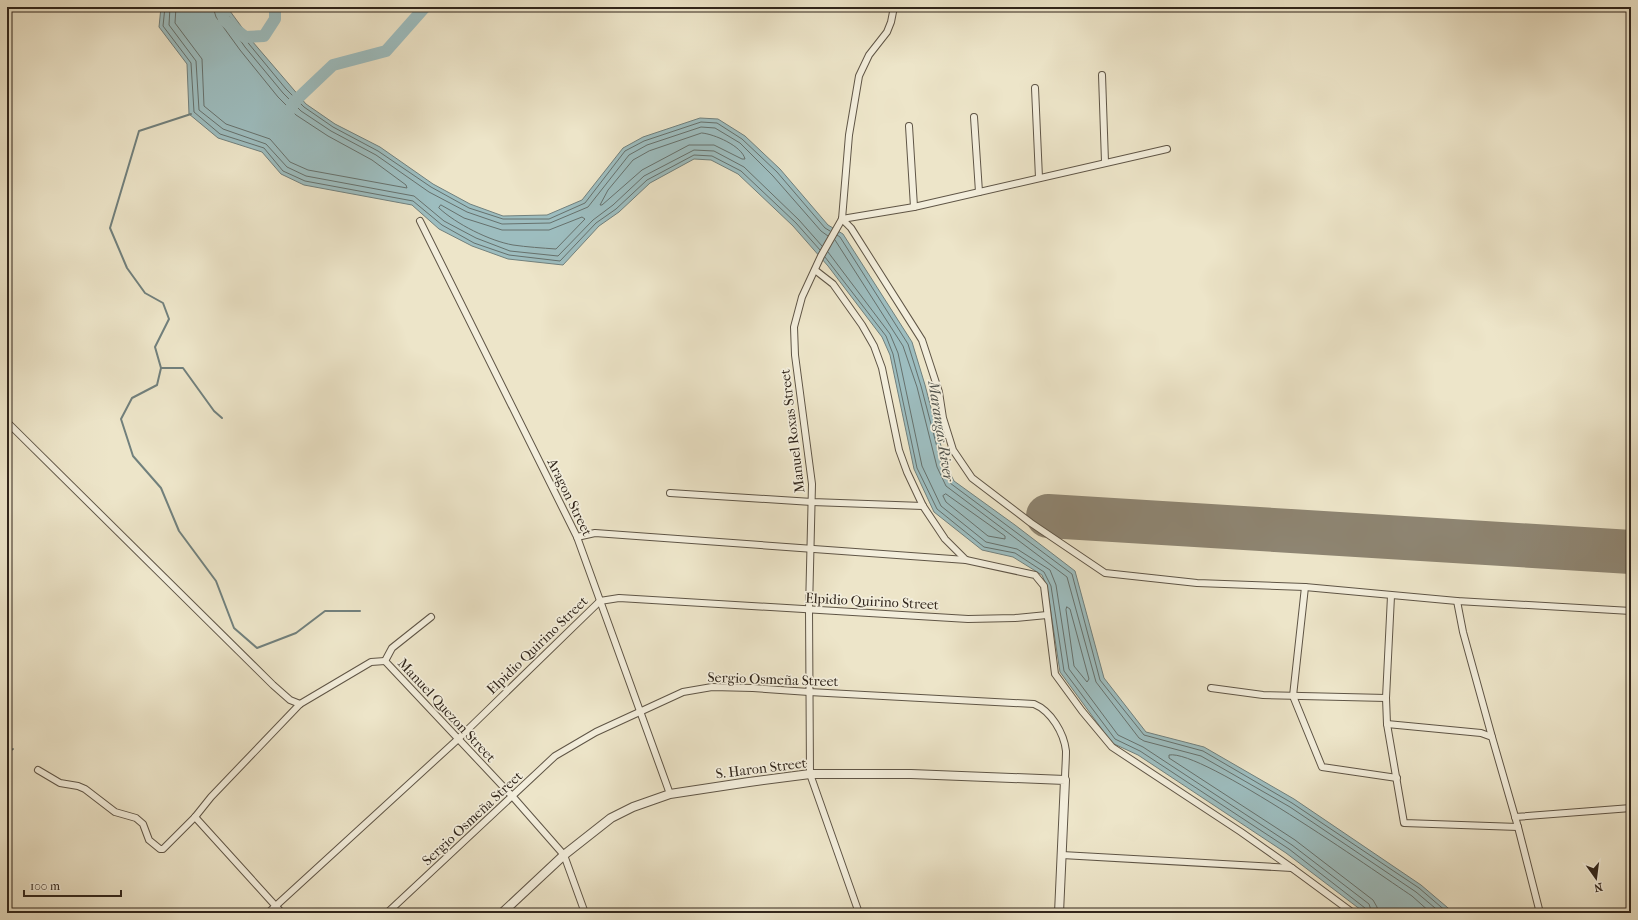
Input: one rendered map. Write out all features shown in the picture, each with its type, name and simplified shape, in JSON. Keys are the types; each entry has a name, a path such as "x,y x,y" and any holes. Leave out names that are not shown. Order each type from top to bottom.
{"street":[{"path":"894,7 887,32 869,55 858,76 849,135 842,219 851,228 922,340 938,392 942,418 953,450 972,478 1031,524 1105,573 1197,583 1305,587 1456,601 1631,611"},
{"path":"1102,75 1105,162"},
{"path":"1035,88 1039,178"},
{"path":"974,116 978,192"},
{"path":"910,126 914,207"},
{"path":"842,219 914,207 1167,149"},
{"name":"Manuel Roxas Street","path":"842,219 814,270 802,297 794,327 795,355 811,474 812,502 809,610 810,774 859,913"},
{"name":"Aragon Street","path":"420,221 577,537 670,794"},
{"path":"814,270 833,284 862,325 874,346 885,382 899,450 907,472 923,506 945,539 966,560"},
{"path":"7,422 273,685 290,700 300,704"},
{"path":"670,493 812,502 923,506"},
{"path":"577,537 595,533 811,550 966,560 1035,575 1044,586 1056,674 1082,711 1112,747 1241,832 1353,913"},
{"path":"1305,587 1293,696 1322,767 1397,778"},
{"path":"1391,596 1386,698 1388,724 1404,822 1518,827"},
{"name":"Elpidio Quirino Street","path":"268,913 457,740 600,601 620,598 968,619 1015,618 1047,615"},
{"path":"1456,601 1463,632 1518,827 1540,913"},
{"path":"38,770 60,783 78,786 85,789 115,812 136,818 143,824 149,840 160,849 164,848 195,817 211,797 300,704 371,662 385,661 392,648 430,617"},
{"name":"Manuel Quezon Street","path":"385,661 457,740 513,797 564,856 585,913"},
{"name":"Sergio Osmeña Street","path":"387,913 556,756 570,746 639,711 683,692 712,687 753,688 1024,702 1042,707 1051,716 1064,744 1065,780"},
{"path":"1211,688 1263,695 1386,698"},
{"path":"1388,724 1481,733 1492,737"},
{"name":"S. Haron Street","path":"502,913 564,856 611,818 634,807 670,794 810,774 911,774 1065,780"},
{"path":"1059,913 1065,780"},
{"path":"1515,817 1631,808"},
{"path":"195,817 282,913"},
{"path":"1062,855 1292,868"}],"water":[{"path":"161,7 227,7 252,41 306,104 335,124 380,147 433,184 470,204 503,216 547,215 582,200 623,148 643,137 700,118 718,119 745,136 780,169 828,225 843,234 912,342 946,465 954,481 1075,571 1104,678 1146,732 1204,747 1294,799 1421,885 1454,913 1365,913 1286,853 1138,755 1112,743 1060,672 1047,587 1042,575 1013,557 982,550 934,512 914,469 890,355 882,337 828,266 793,226 738,174 711,160 694,159 650,183 619,212 599,226 563,265 508,259 472,246 439,229 412,205 304,185 281,174 262,152 218,138 189,114 187,64 159,27"}],"waterway":[{"name":"Marangas River","path":"222,7 224,20 245,37 264,36 275,19 275,7"},
{"name":"Marangas River","path":"291,109 294,102 333,65 386,51 425,7"},
{"path":"191,114 139,131 110,228 127,268 145,293 163,303 169,319 155,347 161,368 157,385 132,398 121,419 133,456 161,488 179,531 216,581 234,628 257,648 296,633 325,611 360,611"},
{"path":"161,368 183,368 214,411 222,418"},
{"path":"7,753 13,749"}],"runway":[{"path":"1048,516 1631,552"}]}
